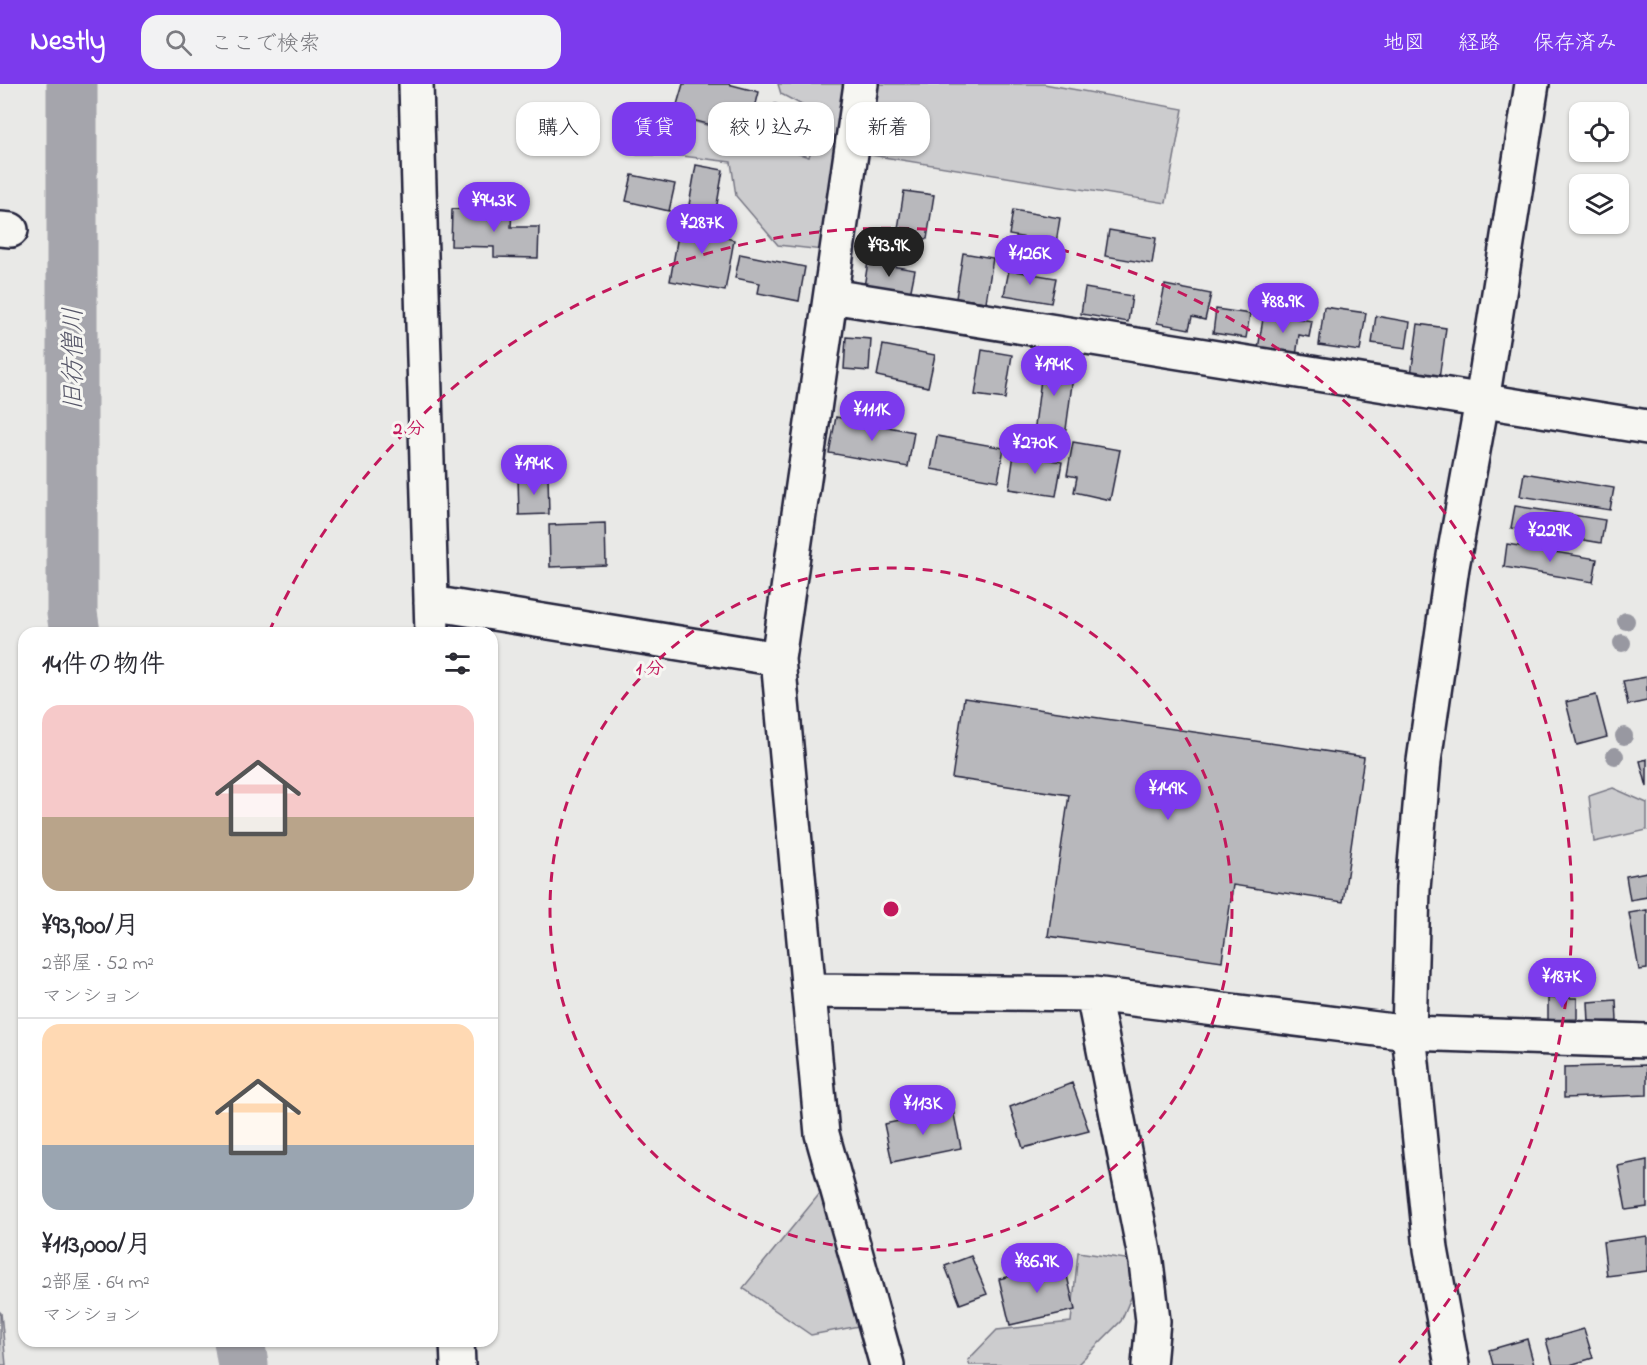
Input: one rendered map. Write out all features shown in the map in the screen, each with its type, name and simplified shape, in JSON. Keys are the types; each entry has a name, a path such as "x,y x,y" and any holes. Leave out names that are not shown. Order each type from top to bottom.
{"street":[{"path":"416,84 432,618 778,659"},
{"path":"861,84 778,659 811,991 822,1134 887,1365"},
{"path":"1452,1365 1431,1249 1409,1033 1413,888 1424,761 1452,567 1482,401 1532,84"},
{"path":"831,296 1647,427"},
{"path":"811,991 1093,994 1409,1033 1647,1041"},
{"path":"1093,994 1146,1262 1153,1322 1149,1365"},
{"path":"457,1347 458,1365"}],"shaded area":[{"path":"778,84 850,84 823,250 778,245 736,196 731,162 682,156 696,156 696,122 708,126 708,156 834,156 834,102 796,102 781,94"},
{"path":"873,84 1044,84 1183,109 1166,203 877,156 930,156 930,102 867,102"},
{"path":"1613,788 1647,803 1647,830 1594,842 1589,796"},
{"path":"834,1176 875,1323 811,1335 743,1288"},
{"path":"1078,1252 1146,1262 1121,1321 1077,1365 970,1365 968,1360 997,1330 1071,1322"},
{"path":"1,1313 6,1365 0,1365"}],"building":[{"path":"683,84 728,84 759,92 756,102 708,102 708,124 696,121 696,102 678,102"},
{"path":"696,165 723,170 716,210 689,205"},
{"path":"632,175 675,184 669,211 626,201"},
{"path":"904,191 934,195 927,239 897,235"},
{"path":"452,209 512,211 511,227 539,227 538,258 494,257 494,247 451,246"},
{"path":"1013,210 1060,218 1056,243 1009,235"},
{"path":"681,218 725,225 723,237 734,240 725,291 670,281"},
{"path":"1109,230 1156,238 1152,264 1105,256"},
{"path":"963,253 993,258 986,302 956,298"},
{"path":"740,254 805,267 799,301 758,293 760,283 735,278"},
{"path":"868,262 915,270 910,295 864,287"},
{"path":"1009,270 1056,278 1051,303 1004,295"},
{"path":"1165,285 1211,294 1205,320 1192,317 1189,329 1157,323"},
{"path":"1085,288 1132,296 1128,322 1081,314"},
{"path":"1324,307 1366,313 1360,351 1319,345"},
{"path":"1216,309 1250,314 1246,338 1213,333"},
{"path":"1264,313 1312,321 1309,337 1299,335 1296,356 1258,349"},
{"path":"1376,316 1410,322 1406,348 1372,343"},
{"path":"1418,324 1446,328 1439,379 1411,375"},
{"path":"846,337 871,339 869,371 844,369"},
{"path":"883,345 935,355 928,387 877,376"},
{"path":"982,350 1012,355 1005,399 975,395"},
{"path":"1044,356 1075,361 1065,437 1034,433"},
{"path":"836,417 914,432 908,467 829,453"},
{"path":"937,436 1004,448 998,481 931,469"},
{"path":"1073,442 1120,450 1110,500 1074,492 1077,477 1067,475"},
{"path":"1014,454 1062,462 1056,496 1009,489"},
{"path":"1524,473 1614,488 1610,510 1520,496"},
{"path":"548,476 549,514 519,515 518,478"},
{"path":"1515,506 1605,520 1601,543 1511,528"},
{"path":"605,523 606,565 550,567 549,525"},
{"path":"1507,544 1597,559 1593,582 1504,567"},
{"path":"1647,677 1647,701 1628,705 1623,681"},
{"path":"1596,695 1607,737 1577,745 1566,702"},
{"path":"964,698 1364,757 1343,902 1233,885 1222,961 1048,936 1069,795 952,778"},
{"path":"1647,759 1647,787 1640,761"},
{"path":"1647,872 1647,897 1630,900 1626,876"},
{"path":"1647,910 1647,969 1639,970 1629,913"},
{"path":"1548,998 1577,998 1577,1019 1548,1020"},
{"path":"1616,1000 1617,1021 1589,1022 1588,1002"},
{"path":"1647,1065 1647,1095 1564,1098 1564,1067"},
{"path":"1072,1083 1089,1131 1023,1148 1010,1107"},
{"path":"953,1110 961,1148 892,1162 884,1124"},
{"path":"1647,1160 1647,1207 1626,1210 1618,1166"},
{"path":"1647,1236 1647,1271 1607,1276 1603,1242"},
{"path":"971,1256 987,1294 960,1304 945,1266"},
{"path":"1064,1263 1075,1310 1010,1325 999,1279"},
{"path":"1584,1329 1593,1358 1570,1365 1553,1365 1546,1340"},
{"path":"1527,1339 1534,1365 1493,1365 1489,1350"}],"waterway":[{"name":"旧彷僧川","path":"72,84 72,613 74,627"},
{"name":"旧彷僧川","path":"240,1347 243,1365"}]}
